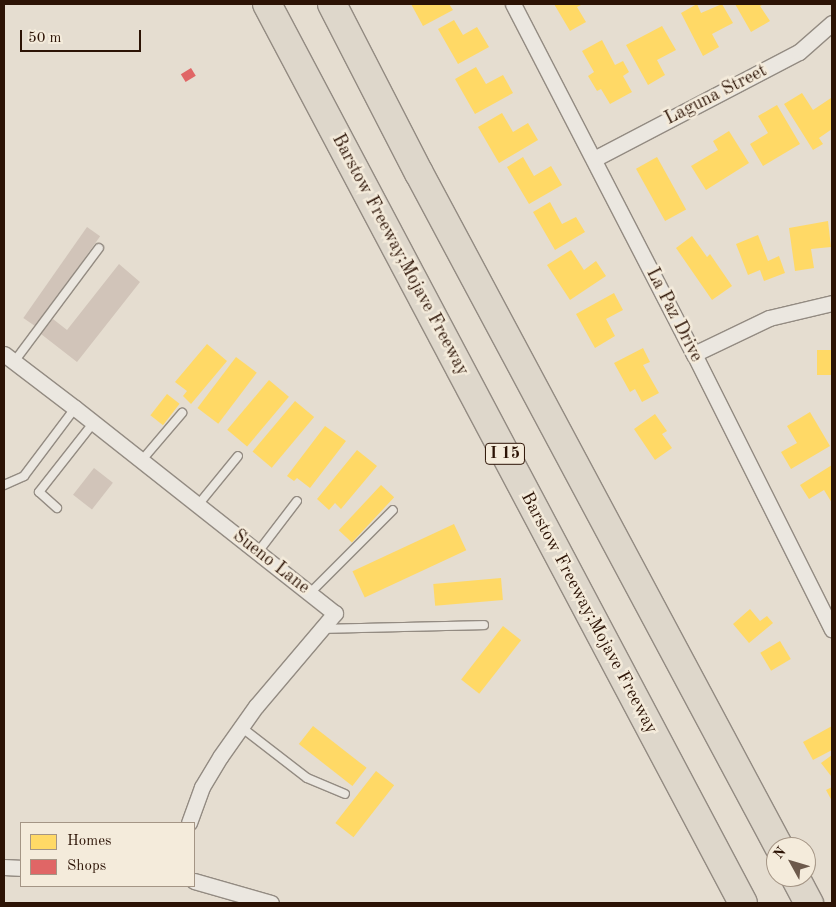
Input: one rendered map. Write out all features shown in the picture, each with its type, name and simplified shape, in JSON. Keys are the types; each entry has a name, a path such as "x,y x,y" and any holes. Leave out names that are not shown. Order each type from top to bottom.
{"highway":[{"name":"Barstow Freeway;Mojave Freeway","path":"267,4 743,903"},
{"path":"332,4 424,182 773,837"},
{"path":"799,887 808,903"}],"street":[{"name":"La Paz Drive","path":"514,4 832,628"},
{"name":"Laguna Street","path":"594,159 799,52 832,23"},
{"path":"694,354 769,318 832,303"},
{"name":"Sueno Lane","path":"9,358 94,422 334,613 241,727 220,756 202,787 189,822"},
{"path":"4,867 20,868"},
{"path":"195,881 271,903"}],"lane":[{"path":"9,358 99,248"},
{"path":"4,484 24,476 75,408"},
{"path":"142,460 182,413"},
{"path":"57,508 39,492 94,422"},
{"path":"198,504 238,456"},
{"path":"258,552 297,501"},
{"path":"310,593 393,510"},
{"path":"321,629 484,626"},
{"path":"241,727 307,778 345,794"}],"building: Homes":[{"path":"411,4 449,4 453,10 423,26"},
{"path":"554,4 583,4 577,7 586,22 570,31"},
{"path":"697,4 701,13 722,4 733,23 712,34 719,47 703,56 681,13"},
{"path":"735,4 764,4 760,6 770,21 751,32"},
{"path":"454,20 463,35 477,27 489,47 458,64 438,29"},
{"path":"662,26 676,50 657,60 665,75 648,85 626,45"},
{"path":"602,40 615,65 623,61 629,72 623,76 632,92 610,104 601,89 597,91 588,76 594,72 582,51"},
{"path":"476,67 486,84 503,75 513,93 475,114 455,79"},
{"path":"802,93 813,110 831,98 832,100 832,129 819,138 823,144 813,150 784,104"},
{"path":"777,105 800,144 763,166 750,144 768,133 758,116"},
{"path":"502,113 513,132 528,123 538,140 499,163 478,127"},
{"path":"729,131 749,163 706,190 691,166 718,150 713,141"},
{"path":"523,157 534,176 551,166 562,185 529,204 507,167"},
{"path":"657,157 686,209 665,221 636,169"},
{"path":"550,202 562,224 576,217 585,232 555,250 533,212"},
{"path":"828,221 831,247 811,249 814,268 795,271 789,228"},
{"path":"758,235 768,261 779,256 785,273 764,281 760,270 748,275 736,244"},
{"path":"692,236 707,257 710,254 732,286 712,300 676,248"},
{"path":"571,250 584,270 596,261 606,276 570,300 547,265"},
{"path":"614,293 623,310 606,319 615,336 595,348 576,314"},
{"path":"207,344 227,361 191,404 183,396 187,391 175,382"},
{"path":"643,348 650,362 643,365 659,393 642,402 635,389 630,392 614,363"},
{"path":"817,350 832,350 832,375 817,375"},
{"path":"236,357 257,373 218,424 197,408"},
{"path":"269,380 289,397 247,447 227,430"},
{"path":"167,394 180,404 163,425 150,415"},
{"path":"295,401 314,417 272,468 253,452"},
{"path":"810,412 830,446 791,469 781,452 797,443 787,426"},
{"path":"655,414 667,431 662,434 672,448 655,460 634,429"},
{"path":"325,426 346,441 310,488 297,478 294,481 287,476"},
{"path":"357,450 377,466 341,509 335,503 329,510 317,499"},
{"path":"832,465 832,503 824,490 809,499 800,485"},
{"path":"381,485 394,497 352,543 339,530"},
{"path":"454,524 466,550 365,598 352,571"},
{"path":"501,578 503,600 435,606 433,584"},
{"path":"750,609 760,621 767,616 773,623 749,643 733,624"},
{"path":"503,626 521,640 479,694 461,680"},
{"path":"780,641 791,659 771,671 760,653"},
{"path":"313,726 367,768 352,786 299,744"},
{"path":"832,726 832,750 813,760 803,742"},
{"path":"832,755 832,775 831,776 821,763"},
{"path":"376,771 394,785 353,837 335,823"},
{"path":"832,787 832,801 826,790"}],"building: Shops":[{"path":"191,68 196,76 186,82 181,74"}],"building: Other":[{"path":"87,227 100,236 36,327 23,318"},
{"path":"119,264 140,282 77,362 41,334 53,319 67,330"},
{"path":"94,468 113,483 92,510 73,495"}]}
